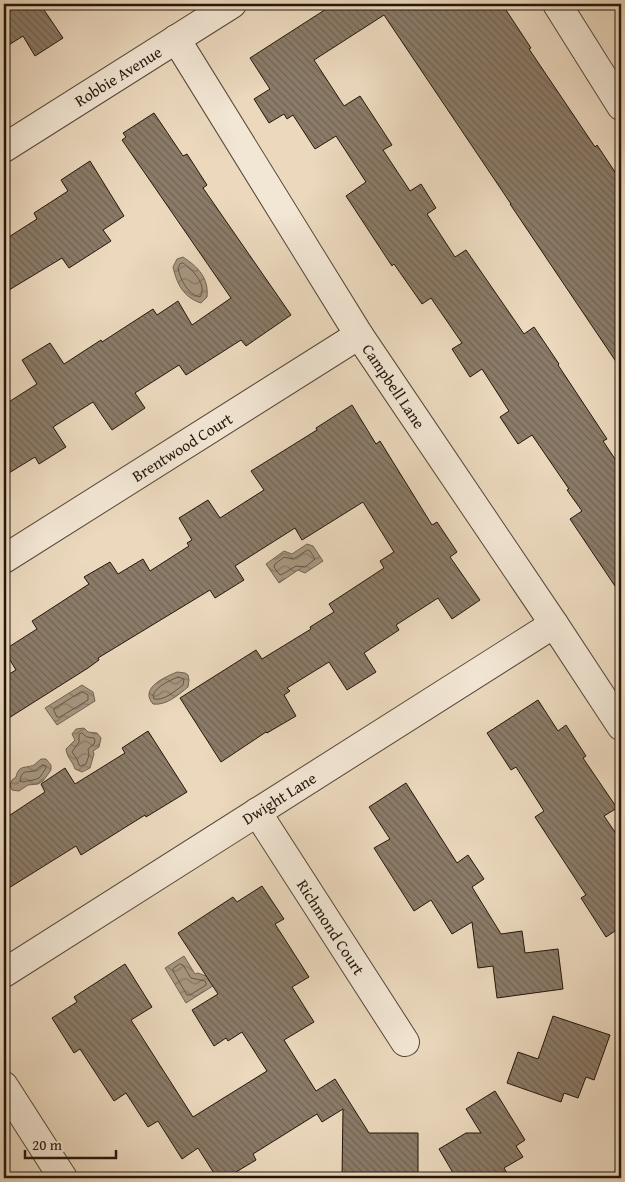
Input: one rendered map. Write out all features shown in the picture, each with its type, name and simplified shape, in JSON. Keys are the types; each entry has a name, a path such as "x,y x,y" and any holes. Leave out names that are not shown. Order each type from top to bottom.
{"street":[{"name":"Robbie Avenue","path":"4,148 232,4"},
{"path":"557,4 621,106"},
{"name":"Campbell Lane","path":"176,39 359,335 621,726"},
{"name":"Brentwood Court","path":"4,559 359,335"},
{"name":"Dwight Lane","path":"4,973 554,624"},
{"name":"Richmond Court","path":"257,812 405,1042"},
{"path":"4,1086 63,1178"}],"water":[{"path":"183,257 198,269 206,284 207,297 201,303 185,293 177,279 173,267 177,259"},
{"path":"307,544 313,546 323,561 305,573 298,570 279,583 266,564 284,551 292,554"},
{"path":"177,672 188,675 188,687 167,702 153,704 149,693 151,688 160,680"},
{"path":"82,685 93,692 95,701 57,725 45,708"},
{"path":"84,728 88,732 97,733 101,738 99,747 93,751 94,754 90,768 82,772 75,769 67,755 66,749 75,740 72,734 76,729"},
{"path":"41,759 46,759 51,765 51,770 43,781 38,784 28,785 19,791 12,790 10,785 19,770 34,765"},
{"path":"184,956 195,974 198,973 206,976 213,971 219,982 186,1003 165,968"}],"building":[{"path":"4,4 40,4 63,38 35,56 23,36 4,48"},
{"path":"334,4 502,4 531,48 529,49 595,147 597,145 621,181 621,369 384,15 314,60 344,106 360,96 392,145 383,150 410,191 421,184 436,208 427,214 455,257 466,250 524,334 534,327 607,439 603,441 621,468 621,595 570,519 582,511 532,435 518,444 500,417 509,411 482,369 470,377 452,349 462,343 431,298 422,304 394,264 392,266 346,196 366,182 336,136 315,149 293,115 287,119 284,114 269,123 254,99 270,89 250,58"},
{"path":"154,113 183,156 187,154 207,185 203,188 291,315 246,346 241,340 186,375 179,365 135,393 145,408 112,430 93,402 53,427 66,447 39,464 35,457 4,476 4,405 37,384 22,360 50,343 64,364 153,309 157,315 178,301 192,325 231,298 122,140 126,137 123,133"},
{"path":"90,161 124,216 103,230 111,241 69,268 62,258 4,293 4,240 37,219 34,213 68,191 61,180"},
{"path":"352,405 376,444 380,441 432,525 437,522 457,552 450,557 480,600 452,619 438,598 396,625 399,630 364,653 376,672 347,690 329,662 287,688 290,691 284,695 296,716 266,732 221,762 180,698 256,650 262,659 311,629 310,627 334,612 329,604 384,568 380,561 394,552 363,502 302,540 295,528 235,566 244,580 215,598 210,590 98,658 99,660 88,668 4,721 4,677 16,670 4,650 37,629 32,621 89,584 84,577 110,562 118,574 143,559 150,571 189,546 187,543 192,540 179,518 208,500 220,518 264,490 251,471 317,430 316,428"},
{"path":"538,700 558,731 566,725 586,756 583,758 617,808 604,816 621,841 621,927 606,937 581,898 586,895 535,817 544,811 516,767 511,770 487,733"},
{"path":"148,731 187,792 146,817 145,815 81,855 76,846 4,891 4,819 45,792 41,784 65,768 75,784 125,753 122,748"},
{"path":"406,783 457,863 468,855 484,879 472,887 501,934 522,931 525,953 558,949 563,989 497,998 493,966 478,968 472,922 452,934 431,900 414,911 374,848 390,839 369,807"},
{"path":"262,886 284,919 275,924 309,977 292,987 314,1022 284,1040 316,1091 335,1079 369,1133 418,1133 418,1178 342,1178 343,1109 322,1122 317,1114 253,1154 256,1160 226,1178 217,1178 198,1148 182,1159 158,1121 148,1127 126,1093 114,1101 80,1049 74,1053 52,1018 77,1002 74,997 125,964 152,1007 131,1020 193,1117 267,1071 242,1032 228,1041 226,1038 214,1046 192,1010 218,994 178,933 233,897 237,902"},
{"path":"553,1016 610,1035 594,1080 586,1077 578,1098 564,1093 561,1102 507,1083 518,1052 538,1059"},
{"path":"495,1091 525,1140 516,1146 523,1157 504,1168 510,1178 456,1178 439,1149 466,1133 481,1133 466,1109"}]}
